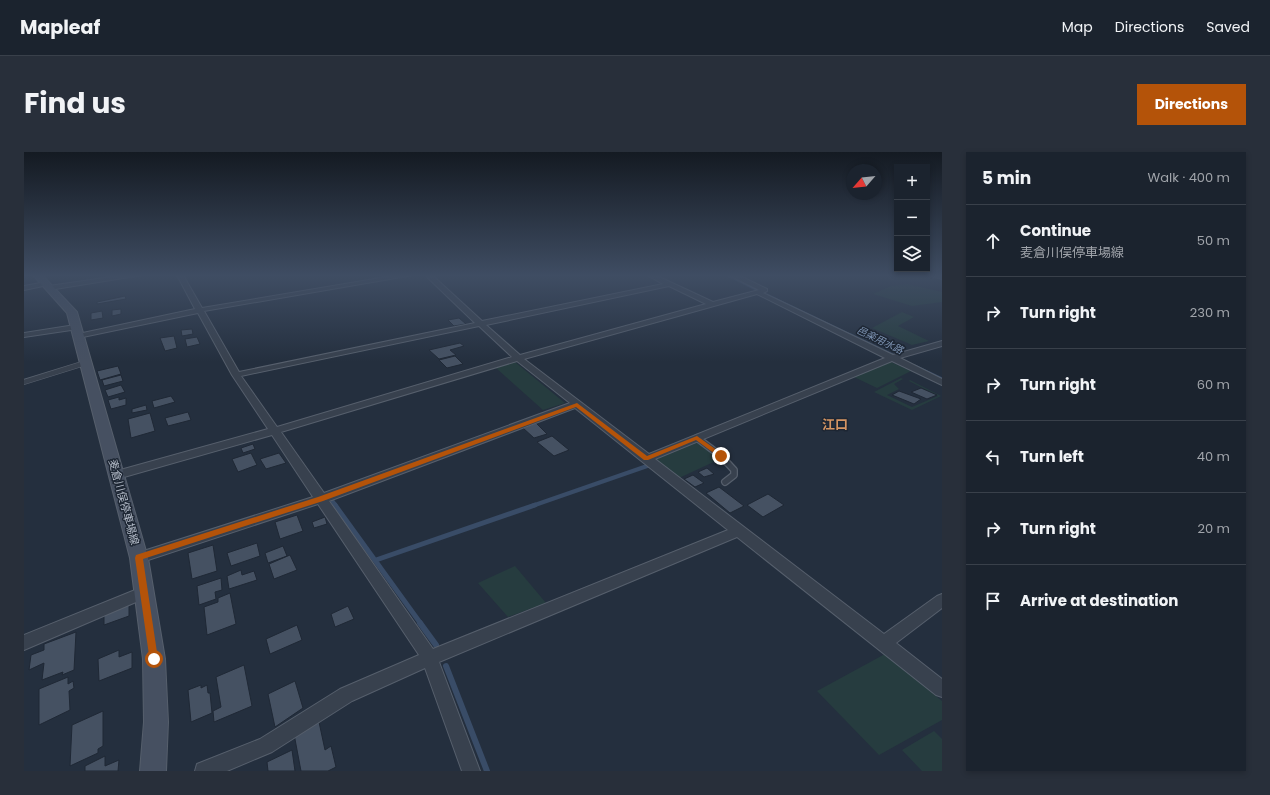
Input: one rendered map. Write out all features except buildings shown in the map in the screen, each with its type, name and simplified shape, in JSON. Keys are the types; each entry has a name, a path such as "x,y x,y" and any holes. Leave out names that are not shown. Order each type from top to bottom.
{"main road":[{"name":"麦倉川俣停車場線","path":"64,304 72,312 76,332 139,558 154,659 156,722 153,771"}],"street":[{"path":"197,304 236,375 430,658 471,771"},
{"path":"24,335 76,332 237,304"},
{"path":"459,304 518,358 942,689"},
{"path":"236,375 576,304"},
{"path":"117,475 274,431 518,358 712,304"},
{"path":"782,304 895,357 942,382"},
{"path":"646,459 895,357 942,342"},
{"path":"139,558 320,499 577,404"},
{"path":"204,771 266,746 346,695 430,658 738,531"},
{"path":"24,643 145,592"},
{"path":"884,644 942,600"}],"lane":[{"path":"24,382 85,363"},
{"path":"697,438 721,456 734,470 734,475 725,482"}],"green space":[{"path":"905,304 928,304 912,306"},
{"path":"902,312 914,317 898,326 929,341 912,345 872,328"},
{"path":"515,362 565,403 543,410 496,368"},
{"path":"891,362 911,371 877,388 854,377"},
{"path":"901,378 903,379 894,384 899,389 887,395 912,407 938,396 909,381 910,380 941,396 912,410 874,392"},
{"path":"694,441 720,459 679,478 655,460 657,457"},
{"path":"515,566 546,603 508,617 478,583"},
{"path":"885,654 942,701 942,720 879,755 817,691"},
{"path":"934,731 942,739 942,771 922,771 902,750"}],"waterway":[{"name":"邑楽用水路","path":"786,304 853,336"},
{"name":"邑楽用水路","path":"851,335 893,355"},
{"name":"邑楽用水路","path":"915,366 942,379"},
{"path":"532,506 650,465"},
{"path":"331,499 336,506"},
{"path":"335,505 421,624"},
{"path":"376,560 535,505"},
{"path":"420,623 436,645"},
{"path":"446,666 487,771"}],"district":[{"name":"江口","path":"835,424"}],"route":[{"path":"154,659 139,558 320,499 577,404 646,459 697,438 721,456"}]}
